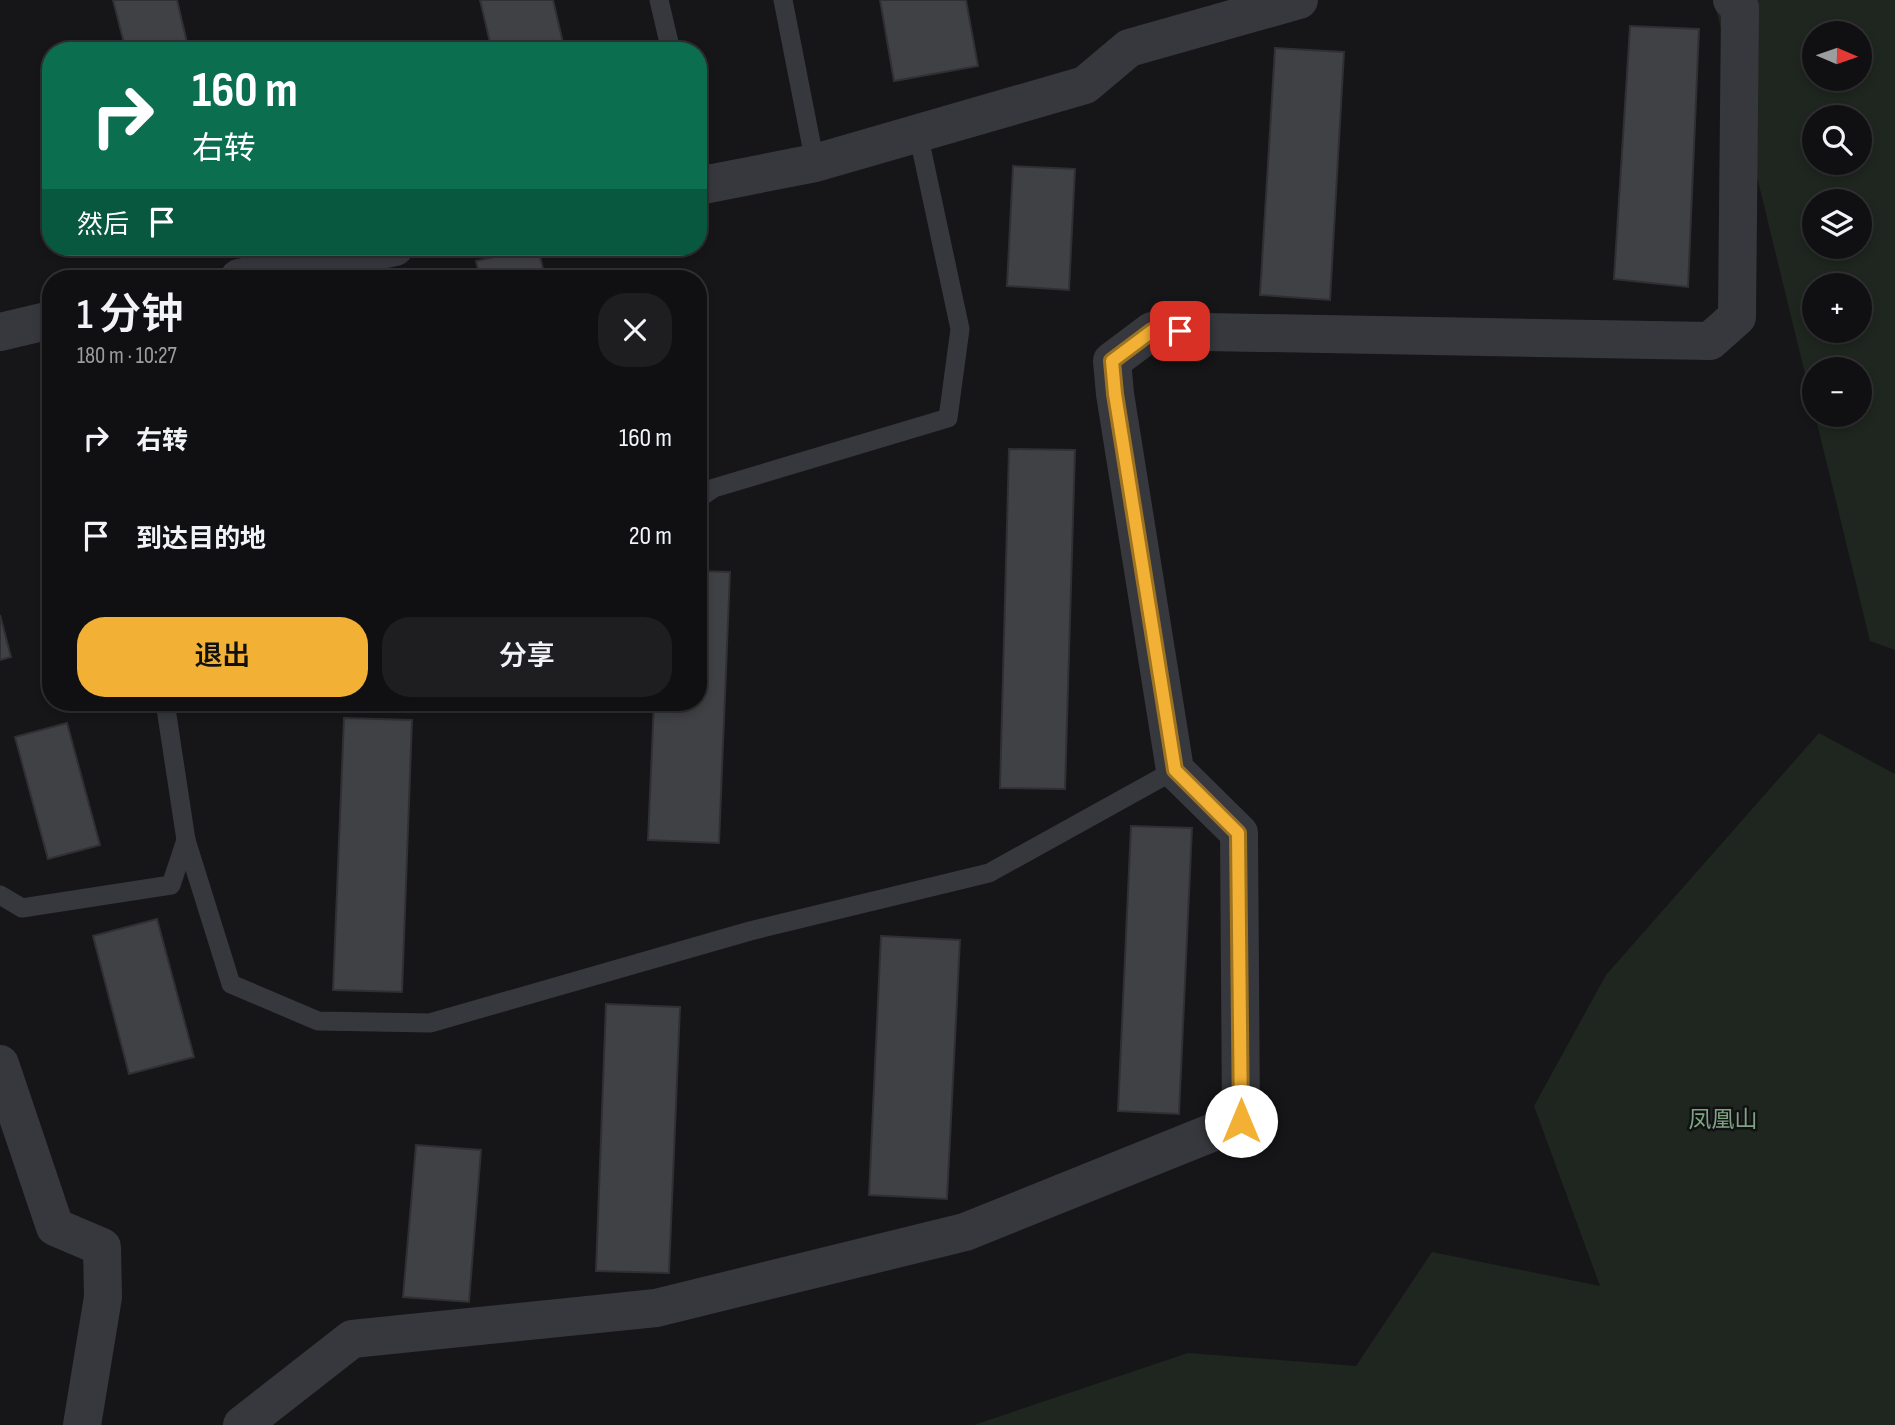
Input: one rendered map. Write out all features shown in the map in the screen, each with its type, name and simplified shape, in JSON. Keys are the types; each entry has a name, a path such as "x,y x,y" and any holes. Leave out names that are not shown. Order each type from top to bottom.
{"street":[{"path":"707,179 815,163 1085,85 1129,48 1298,0"},
{"path":"242,1425 352,1339 656,1308 965,1232 1241,1121 1238,833 1175,770 1112,361 1152,331 1710,341 1737,317 1740,8 1732,0"},
{"path":"279,270 350,256"},
{"path":"0,332 42,322"},
{"path":"0,1064 55,1227 102,1247 103,1297 82,1425"}],"lane":[{"path":"659,0 669,42"},
{"path":"783,0 815,163"},
{"path":"707,493 714,488 948,418 960,329 918,133"},
{"path":"166,711 186,840 231,985 318,1021 430,1023 750,931 989,873 1175,770"},
{"path":"0,895 22,908 171,885 186,840"}],"green space":[{"path":"1714,0 1895,0 1895,650 1870,641 1818,427 1872,427 1872,357 1802,357 1802,362"},
{"name":"凤凰山","path":"1819,733 1895,774 1895,1425 974,1425 1188,1353 1356,1366 1432,1252 1600,1286 1534,1106 1606,975"}],"building":[{"path":"113,0 177,0 187,42 124,42"},
{"path":"480,0 553,0 563,42 490,42"},
{"path":"880,0 966,0 978,66 894,81"},
{"path":"1630,26 1699,29 1688,287 1614,279"},
{"path":"1275,48 1344,52 1330,300 1260,295"},
{"path":"1013,166 1075,169 1069,290 1007,286"},
{"path":"498,256 540,256 543,270 478,270 476,261"},
{"path":"1009,449 1075,450 1065,789 1000,788"},
{"path":"707,571 730,572 719,843 648,840 654,711 707,711"},
{"path":"0,615 11,657 0,660"},
{"path":"344,718 412,720 402,992 333,990"},
{"path":"67,723 100,845 48,859 15,737"},
{"path":"1131,826 1192,828 1179,1114 1118,1111"},
{"path":"157,919 194,1057 129,1074 93,936"},
{"path":"881,936 960,940 947,1199 869,1195"},
{"path":"606,1004 680,1007 669,1273 596,1271"},
{"path":"416,1145 481,1150 469,1302 403,1297"}],"route":[{"path":"1180,331 1152,331 1112,361 1175,770 1238,833 1241,1121"}]}
